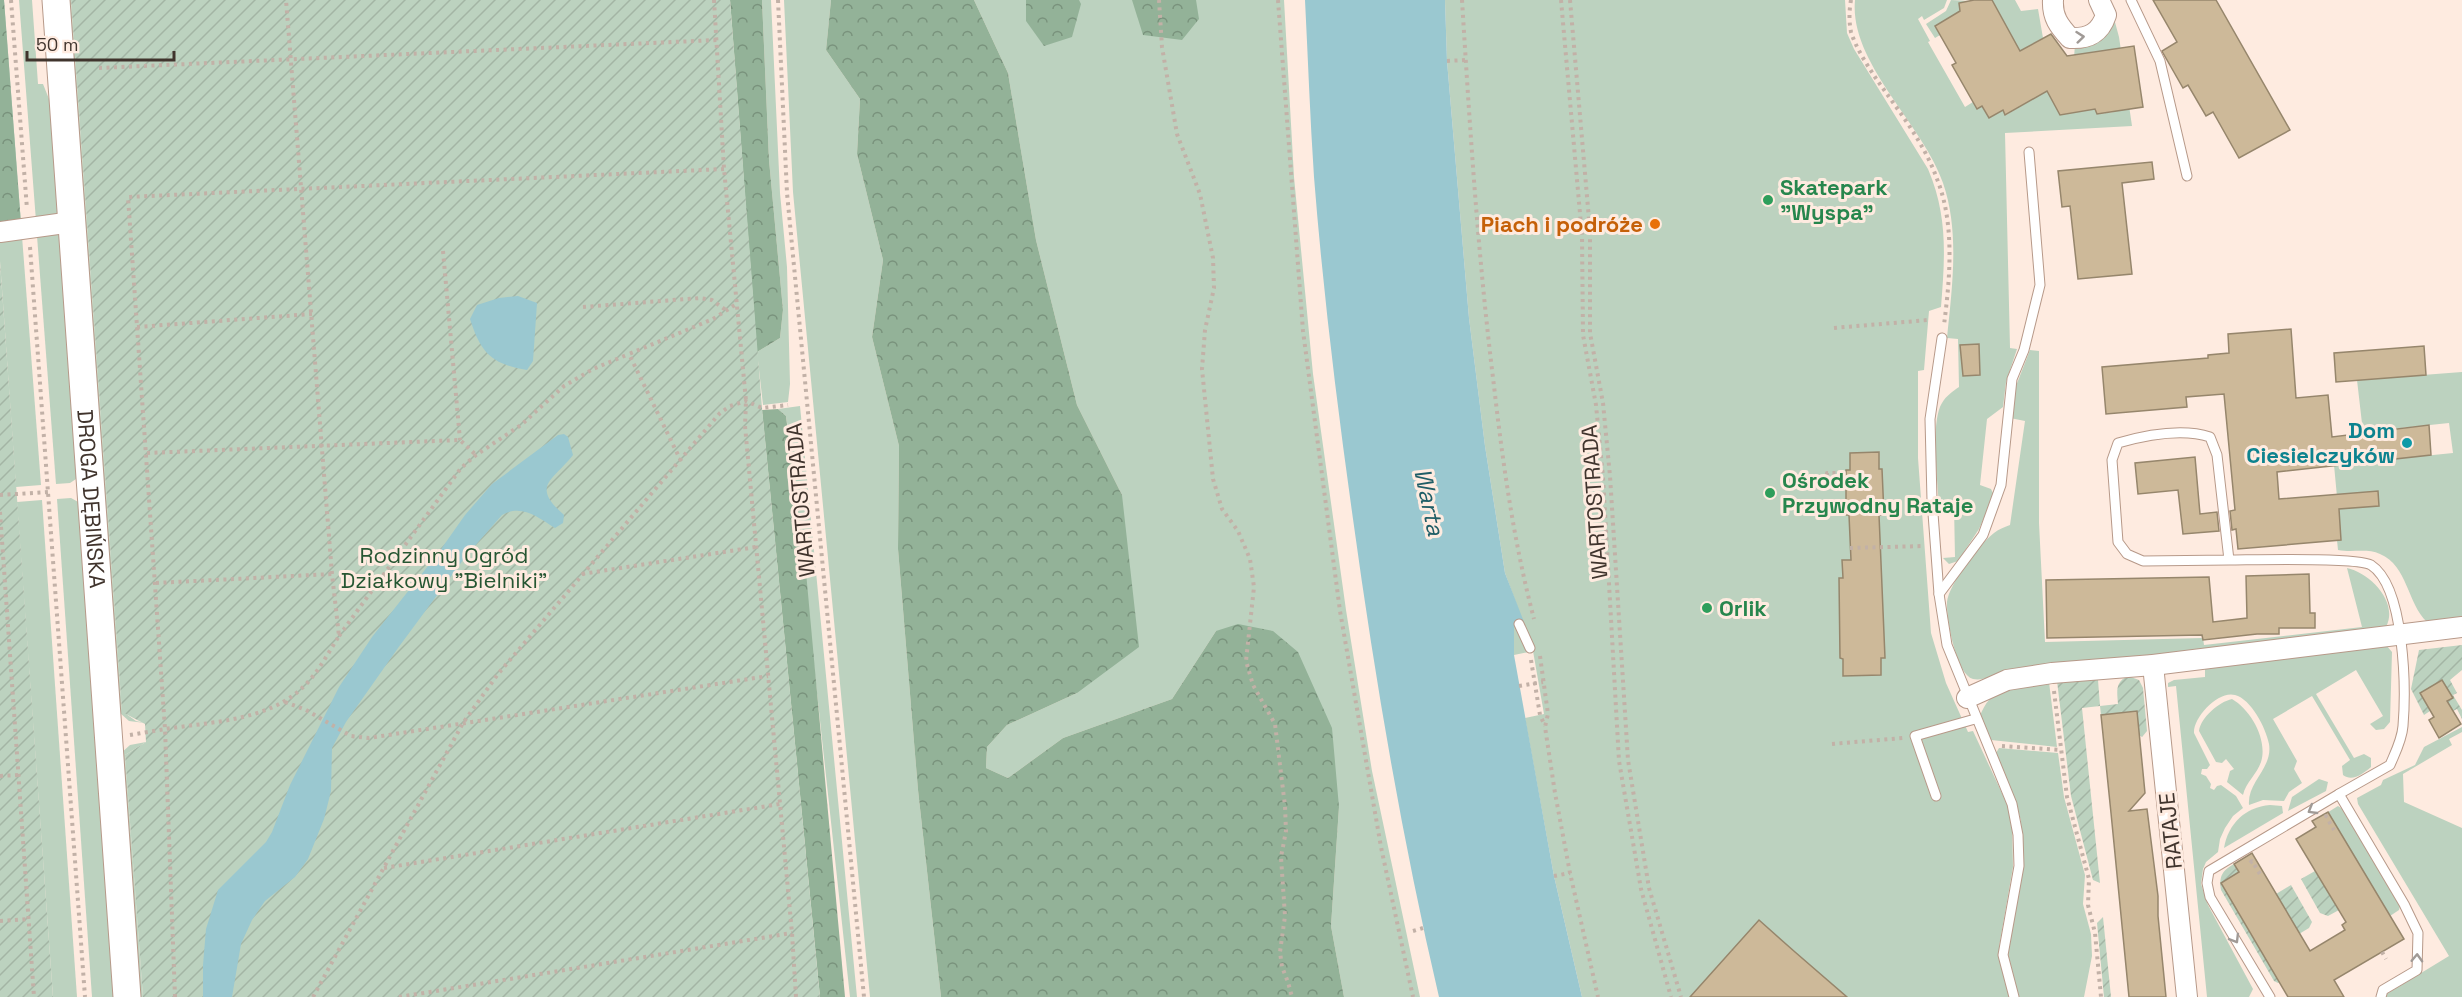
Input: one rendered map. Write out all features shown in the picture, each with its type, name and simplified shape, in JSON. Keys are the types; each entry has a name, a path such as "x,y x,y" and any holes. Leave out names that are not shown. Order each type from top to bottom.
{"street":[{"name":"DROGA DĘBIŃSKA","path":"56,0 127,997"},
{"path":"2053,0 2052,11 2058,24 2070,38 2082,39 2092,35 2102,26 2106,15 2099,0"},
{"path":"0,232 72,222"},
{"path":"1967,698 2007,680 2052,673 2153,665 2462,627"},
{"name":"RATAJE","path":"2153,665 2187,997"}],"lane":[{"path":"2131,0 2160,61 2187,176"},
{"path":"1939,594 1983,535 2001,485 2012,379 2024,350 2040,285 2029,152"},
{"path":"1942,338 1930,419 1932,500 1939,594 1947,645 2012,804 2018,835 2019,866 2003,954 2014,997"},
{"path":"2229,560 2217,455 2211,437 2196,433 2137,438 2118,443 2112,460 2118,542 2127,554 2143,561 2346,561 2369,564 2381,574 2394,603 2401,633 2403,727 2400,742 2390,765 2209,871 2207,883 2210,897 2270,997"},
{"path":"1519,624 1535,650"},
{"path":"1936,796 1916,736 1976,718"},
{"path":"2339,794 2404,904 2418,933 2417,970 2383,990 2381,997"}],"path":[{"path":"286,0 332,574 339,636"},
{"path":"714,0 724,169 746,401 745,426 796,997"},
{"name":"WARTOSTRADA","path":"778,0 788,203 864,997"},
{"path":"1159,0 1162,47 1177,134 1200,194 1213,258 1214,288 1205,330 1202,369 1210,446 1214,479 1222,509 1238,531 1250,559 1254,587 1246,661 1253,685 1275,724 1286,831 1281,857 1285,916 1280,951 1282,967 1292,997"},
{"path":"1278,0 1303,331 1340,611 1381,847 1413,997"},
{"path":"1462,0 1473,191 1502,455 1511,520 1535,624"},
{"name":"WARTOSTRADA","path":"1561,0 1582,236 1583,335 1596,405 1603,477 1620,761 1630,838 1641,889 1671,997"},
{"name":"WARTOSTRADA","path":"1570,0 1590,231 1590,333 1603,403 1610,476 1628,760 1649,888 1681,997"},
{"path":"1851,0 1849,14 1851,32 1860,54 1920,145 1937,177 1943,196 1947,216 1948,256 1947,300 1942,338"},
{"path":"99,68 717,40"},
{"path":"1448,61 1466,60"},
{"path":"174,997 165,729 128,197 724,169"},
{"path":"443,250 460,440 476,455"},
{"path":"583,307 700,298 712,300 727,311"},
{"path":"109,736 146,734 268,710 285,702 302,688 461,468 476,455 521,425 564,386 593,369 714,319 738,303"},
{"path":"137,327 312,314"},
{"path":"1834,328 1928,320"},
{"path":"629,354 681,461"},
{"path":"313,997 464,723 498,674 720,413 730,406 746,401 762,408 788,405"},
{"path":"147,453 460,440"},
{"path":"1838,478 1827,479 1827,473 1846,473"},
{"path":"0,495 49,492 85,997"},
{"path":"0,512 34,997"},
{"path":"1850,548 1924,546"},
{"path":"582,574 756,547"},
{"path":"155,583 332,574"},
{"path":"0,637 8,636"},
{"path":"1545,728 1548,714 1535,650 1529,652 1540,715 1545,728 1570,873 1598,997"},
{"path":"2052,673 2067,797 2090,879 2088,904 2095,933 2101,997"},
{"path":"285,702 306,710 351,736 369,738 768,676"},
{"path":"1519,686 1543,682"},
{"path":"1832,744 1901,738"},
{"path":"2005,746 2061,750"},
{"path":"0,776 18,776"},
{"path":"383,868 780,804"},
{"path":"2326,816 2334,830"},
{"path":"2252,861 2260,874"},
{"path":"1554,876 1570,873"},
{"path":"0,921 28,919"},
{"path":"1413,931 1423,928"},
{"path":"399,997 792,933"},
{"path":"2382,952 2386,959"}],"green space":[{"path":"0,0 4,0 41,485 16,487 0,261"},
{"path":"0,0 4,0 21,224 0,227"},
{"path":"19,0 32,0 38,84 43,84 55,114 59,212 57,216 36,221"},
{"path":"65,0 71,0 122,711 136,721 145,723 129,721 120,713"},
{"name":"Rodzinny Ogród Działkowy \"Bielniki\"","path":"71,0 730,0 762,408 820,997 143,997 125,755 146,742 145,724 122,712"},
{"path":"730,0 762,0 769,160 783,310 780,338 757,352"},
{"path":"762,0 771,0 780,193 787,267 790,384 788,402 763,405 757,352 780,338 783,310 769,160"},
{"path":"784,0 831,0 826,50 860,99 857,154 883,260 872,337 899,446 898,549 918,790 941,997 870,997 793,192"},
{"path":"831,0 974,0 1008,73 1036,240 1077,405 1122,495 1139,647 1077,693 1007,725 987,747 986,768 1008,778 1063,738 1172,699 1216,631 1238,624 1273,631 1298,652 1332,728 1339,807 1331,926 1344,997 941,997 918,790 898,549 899,446 872,337 883,260 857,154 860,99 826,50"},
{"path":"974,0 1284,0 1294,177 1313,374 1346,610 1372,771 1420,997 1344,997 1331,926 1339,807 1216,631 1172,699 1063,738 1008,778 986,768 987,747 1007,725 1077,693 1122,495 1077,405 1036,240 1008,73"},
{"path":"1026,0 1079,0 1081,4 1072,37 1044,46 1026,21"},
{"path":"1132,0 1196,0 1199,19 1182,40 1143,35"},
{"name":"Ośrodek Przywodny Rataje","path":"1445,0 1845,0 1847,33 1854,49 1928,169 1942,220 1944,254 1941,307 1929,311 1924,370 1918,371 1918,458 1931,633 1946,683 1968,732 1973,731 2007,804 2012,822 2013,867 1999,947 2010,997 1582,997 1554,876 1525,718 1544,714 1533,651 1514,655 1514,626 1523,622 1505,573 1485,446 1469,318 1447,61"},
{"path":"1855,0 1947,0 1944,8 1924,20 1922,16 1918,19 1930,41 1928,42 1965,107 1973,102 1977,109 1982,106 1989,118 2003,110 2006,115 2028,102 2041,89 2056,93 2060,115 2095,109 2097,114 2114,112 2108,76 2099,51 2081,54 2074,58 2075,44 2109,0 2119,37 2132,126 2005,133 2010,348 2017,349 2006,382 2003,407 1987,419 1980,485 1991,489 1994,495 1979,529 1958,561 1949,564 1943,558 1955,557 1954,506 1939,507 1936,424 1942,403 1959,387 1958,339 1947,338 1953,260 1952,221 1943,183 1933,161 1889,93 1863,47 1856,24"},
{"path":"1951,0 1970,1 1959,3 1960,11 1935,26 1940,35 1935,38 1926,24 1946,11"},
{"path":"1992,0 2015,0 2021,11 2038,9 2043,38 2020,51"},
{"path":"62,234 79,477 70,483 56,484 37,236"},
{"path":"0,262 53,997 0,997"},
{"path":"2030,350 2039,351 2039,523 2045,642 2203,638 2204,645 2362,627 2347,568 2365,576 2380,590 2389,608 2386,627 2217,649 2000,673 1980,679 1973,679 1967,675 1953,645 1947,602 1953,585 1973,555 1994,533 2010,525 2025,421 2010,418 2014,391"},
{"path":"2462,372 2462,618 2427,622 2415,605 2402,576 2389,560 2370,551 2338,550 2337,540 2341,539 2334,465 2453,453 2449,423 2363,432 2357,380"},
{"path":"800,406 857,997 850,997 789,435 786,416 778,409"},
{"path":"778,409 786,416 806,572 845,997 820,997 762,410"},
{"path":"71,498 80,503 118,997 92,997 57,499"},
{"path":"42,500 77,997 53,997 17,502"},
{"path":"2386,645 2392,652 2390,722 2384,729 2376,730 2370,724 2383,716 2356,670 2316,694 2354,758 2364,754 2371,758 2371,767 2357,776 2350,778 2343,775 2342,766 2350,760 2312,696 2273,719 2297,761 2294,769 2302,783 2289,792 2284,801 2263,800 2249,805 2252,789 2264,768 2269,753 2267,737 2257,715 2247,702 2235,695 2229,695 2208,706 2198,720 2194,733 2210,765 2207,769 2202,769 2201,774 2206,776 2211,784 2210,788 2214,790 2221,785 2236,796 2243,808 2233,816 2225,828 2218,852 2206,862 2201,884 2208,905 2253,989 2249,997 2207,997 2176,686 2168,687 2168,683 2174,680 2205,677 2205,669 2266,658"},
{"path":"2462,645 2462,670 2450,680 2457,693 2453,695 2462,710 2462,719 2457,709 2453,711 2447,701 2453,698 2442,680 2420,693 2430,711 2424,715 2411,689 2419,650"},
{"path":"2128,676 2139,680 2143,688 2147,731 2142,737 2136,733 2137,711 2101,715 2100,706 2118,704 2118,687 2124,678"},
{"path":"2098,680 2100,706 2082,708 2100,883 2093,880 2071,796 2057,681"},
{"path":"2049,682 2057,747 1991,740 1980,716 1992,697 2008,688"},
{"path":"2232,699 2246,710 2256,726 2262,744 2261,762 2243,795 2227,782 2230,771 2234,769 2226,759 2222,763 2216,762 2199,731 2211,711"},
{"path":"2462,727 2462,732 2449,739 2452,745 2403,774 2404,802 2462,828 2462,997 2386,997 2385,995 2449,956 2358,804 2357,798 2381,785 2383,780 2415,765 2424,747"},
{"path":"146,742 125,755 143,997 137,997 119,755 130,745"},
{"path":"1999,748 2058,753 2064,797 2085,875 2083,904 2091,934 2092,956 2084,997 2019,997 2008,954 2022,867 2021,821 1996,753"},
{"path":"2319,779 2328,782 2326,791 2288,811 2292,797"},
{"path":"2270,805 2282,806 2283,813 2224,848 2229,831 2239,818 2253,809"},
{"path":"2338,806 2344,810 2400,906 2399,910 2390,916 2322,816"},
{"path":"2234,864 2239,872 2222,883 2280,982 2278,983 2274,981 2221,890 2222,874"},
{"path":"2315,871 2339,910 2328,916 2320,913 2301,879"},
{"path":"2291,885 2312,922 2309,928 2299,934 2276,894"},
{"path":"2103,917 2111,997 2104,997 2097,923"}],"water":[{"name":"Warta","path":"1305,0 1445,0 1447,61 1469,318 1485,446 1505,573 1524,622 1514,626 1514,655 1554,876 1582,997 1439,997 1390,759 1347,476 1318,220"},
{"path":"518,296 537,303 533,361 527,370 504,364 489,355 478,340 470,319 477,305 499,298"},
{"path":"564,434 568,437 573,455 552,478 547,490 548,497 564,515 563,523 555,528 529,513 509,512 502,515 466,556 346,722 332,748 331,791 324,819 308,859 295,877 265,901 252,920 241,944 232,997 203,997 206,929 218,890 266,842 272,832 290,785 339,687 372,637 465,515 492,484 558,435"}],"building":[{"path":"1992,0 2020,51 2051,34 2067,56 2134,46 2143,107 2097,114 2095,109 2060,115 2047,91 2005,115 2003,110 1989,118 1982,106 1977,109 1952,65 1956,63 1935,26 1960,11 1959,3"},
{"path":"2153,0 2216,0 2290,130 2239,158 2213,112 2206,116 2188,85 2183,88 2163,53 2162,51 2177,42"},
{"path":"2152,162 2154,179 2122,183 2132,274 2078,279 2070,206 2062,207 2058,171"},
{"path":"2291,329 2296,398 2328,395 2332,437 2429,425 2431,455 2277,472 2279,499 2378,491 2379,506 2339,509 2341,540 2238,549 2236,529 2232,530 2230,511 2235,510 2224,394 2186,397 2187,407 2106,414 2102,367 2208,358 2208,355 2229,353 2228,334"},
{"path":"1979,344 1980,375 1963,376 1960,345"},
{"path":"2424,346 2426,375 2336,382 2334,353"},
{"path":"1879,452 1884,515 1879,515 1885,658 1881,658 1881,675 1843,676 1843,659 1840,658 1839,578 1843,578 1842,560 1851,560 1849,515 1846,515 1846,470 1850,470 1850,453"},
{"path":"2195,457 2200,514 2217,512 2219,531 2183,534 2178,490 2138,494 2135,463"},
{"path":"2309,574 2310,613 2315,613 2315,628 2279,628 2279,634 2203,640 2202,635 2047,638 2046,580 2209,577 2213,622 2247,618 2246,576"},
{"path":"2442,680 2453,698 2447,701 2461,724 2439,738 2429,720 2434,717 2420,693"},
{"path":"2137,711 2145,793 2129,811 2147,809 2158,896 2166,997 2129,997 2101,715"},
{"path":"2328,812 2404,939 2334,980 2344,997 2288,997 2221,883 2239,872 2234,864 2252,853 2310,951 2345,930 2342,925 2346,922 2296,839 2316,827 2312,821"},
{"path":"1759,920 1795,952 1847,997 1690,997"}],"place":[{"name":"Skatepark \"Wyspa\"","path":"1768,200"},
{"name":"Piach i podróże","path":"1655,224"},
{"name":"Dom Ciesielczyków","path":"2407,443"},
{"name":"Ośrodek Przywodny Rataje","path":"1770,493"},
{"name":"Orlik","path":"1707,608"}]}
